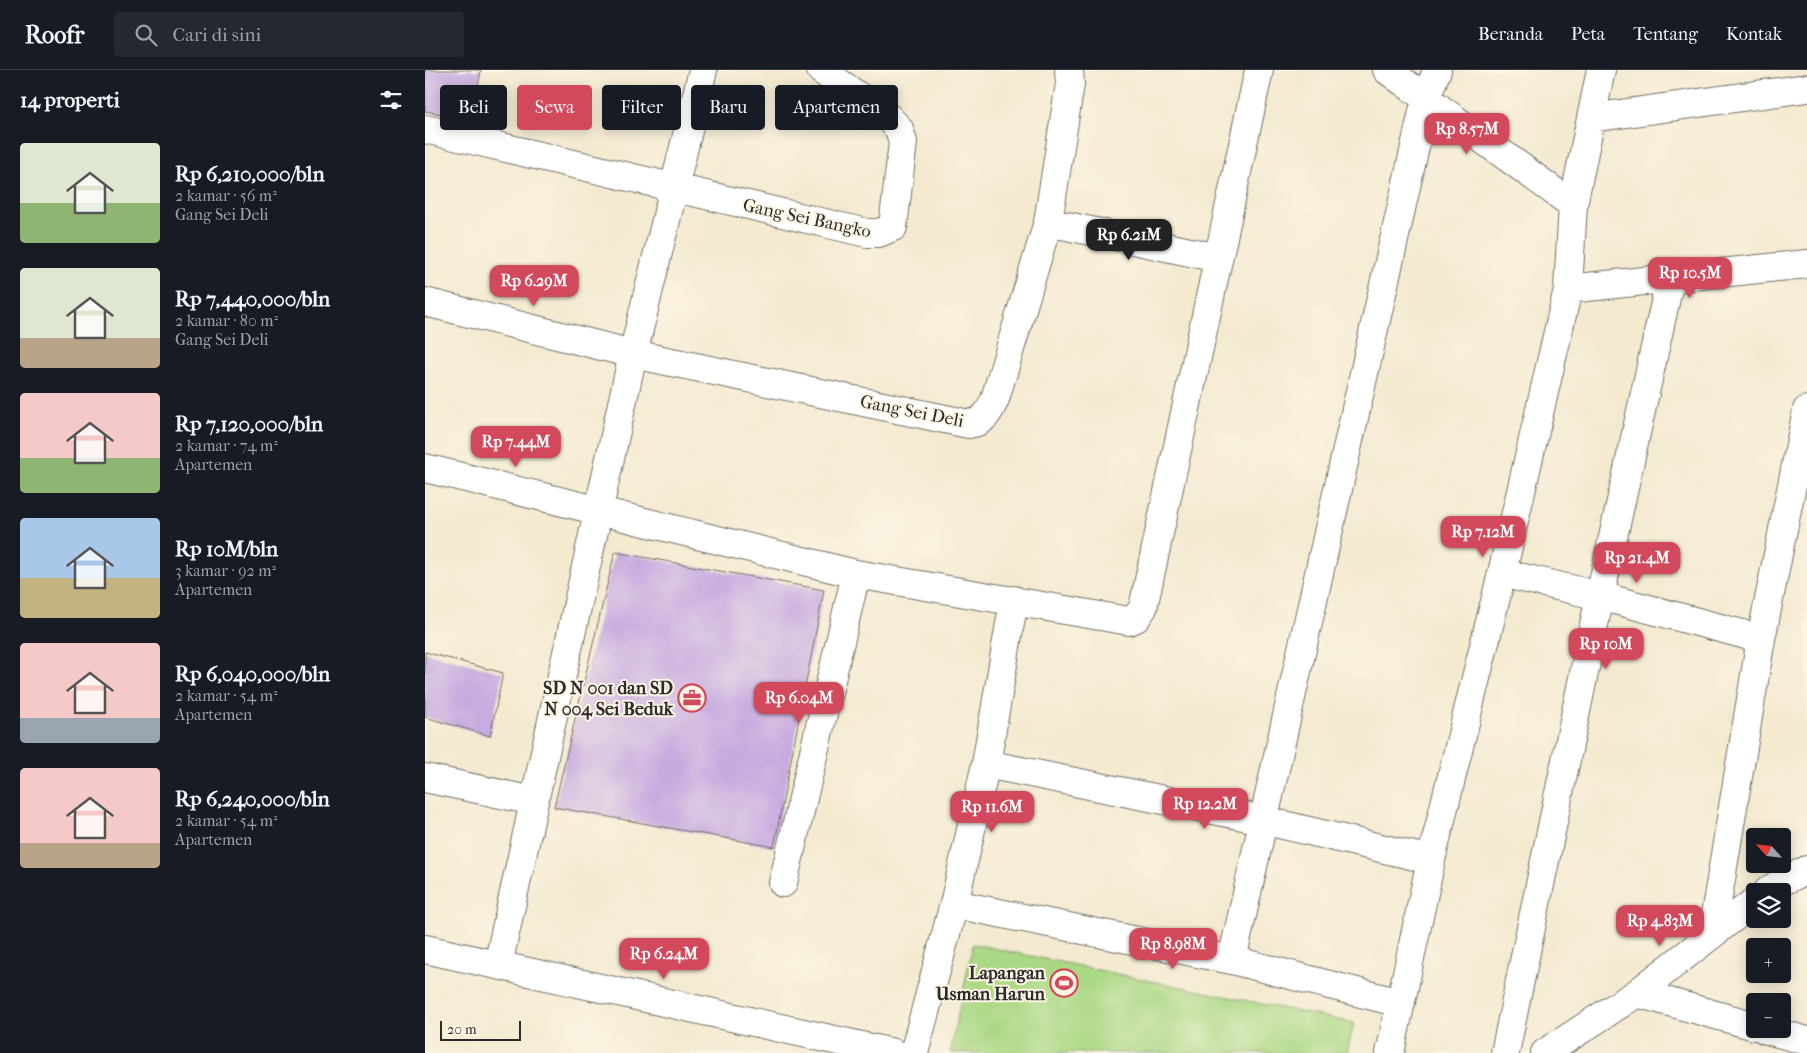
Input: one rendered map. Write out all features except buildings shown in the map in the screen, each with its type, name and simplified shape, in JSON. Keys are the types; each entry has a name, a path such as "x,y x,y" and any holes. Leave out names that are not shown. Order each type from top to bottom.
{"street":[{"path":"498,965 633,354 703,70"},
{"name":"Gang Sei Bangko","path":"674,188 867,233 879,233 893,227 903,142 899,129 889,118 821,70"},
{"name":"Gang Sei Deli","path":"633,354 969,424 981,421 989,412 995,399 1048,222 1070,84 1069,70"},
{"path":"425,468 856,574 1129,621 1136,618 1143,608 1259,70"},
{"path":"1387,70 1573,205"},
{"path":"1232,960 1427,98 1437,70"},
{"path":"1390,1053 1431,860 1502,574 1569,289 1573,205 1601,70"},
{"path":"1591,118 1807,88"},
{"path":"425,129 674,188"},
{"path":"1048,222 1218,258"},
{"path":"1569,289 1670,280 1807,264"},
{"path":"1505,1053 1600,596 1670,280"},
{"path":"425,302 633,354"},
{"path":"1713,933 1761,639 1807,410"},
{"path":"783,883 856,574"},
{"path":"1502,574 1600,596 1761,639"},
{"path":"914,1053 954,904 986,764 1014,600"},
{"path":"986,764 1263,820 1431,860"},
{"path":"425,778 534,802"},
{"path":"1780,883 1807,870"},
{"path":"954,904 1232,960 1400,1003"},
{"path":"1545,1053 1637,993 1746,908"},
{"path":"425,949 893,1053"},
{"path":"1637,993 1746,1023"},
{"path":"1791,1037 1807,1041"}],"green space":[{"name":"Lapangan Usman Harun","path":"973,944 1354,1023 1347,1053 950,1053"}],"place":[{"name":"SD N 001 dan SD N 004 Sei Beduk","path":"692,698"},
{"name":"Lapangan Usman Harun","path":"1064,983"}]}
